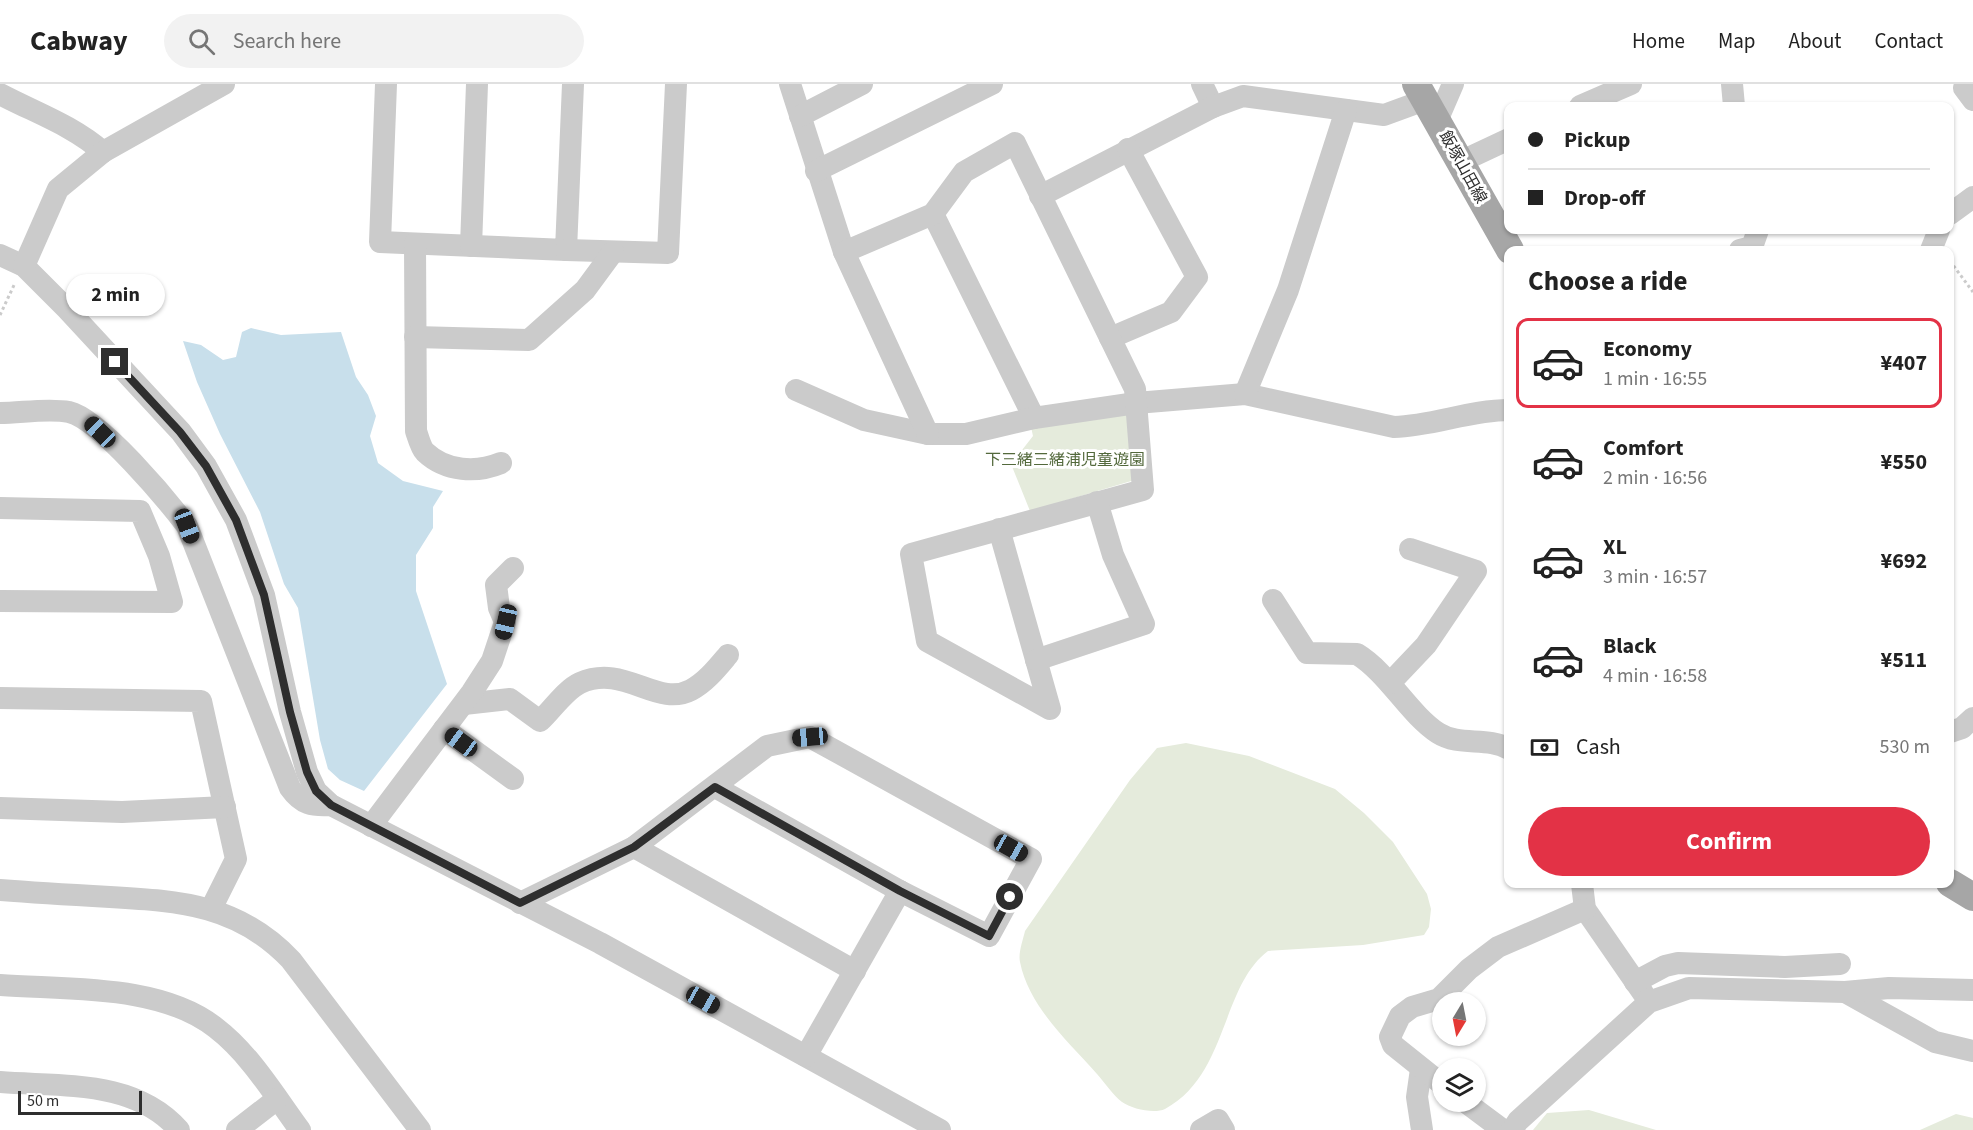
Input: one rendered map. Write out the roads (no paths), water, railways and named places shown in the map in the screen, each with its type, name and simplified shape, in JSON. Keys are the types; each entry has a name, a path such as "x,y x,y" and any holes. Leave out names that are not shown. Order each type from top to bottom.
{"main road":[{"name":"飯塚山田線","path":"1426,102 1508,246"},
{"path":"1954,885 1973,897"}],"street":[{"path":"183,84 183,108"},
{"path":"24,266 58,189 103,152 224,84"},
{"path":"386,84 380,242 668,253 676,84"},
{"path":"471,246 477,84"},
{"path":"566,250 573,84"},
{"path":"790,84 816,171 844,252 928,434"},
{"path":"800,117 862,84"},
{"path":"816,171 992,84"},
{"path":"1202,84 1213,107"},
{"path":"1040,196 1213,107 1243,96 1384,115 1426,102 1453,84"},
{"path":"1592,102 1630,84"},
{"path":"1732,84 1734,102"},
{"path":"7,92 84,135 103,152"},
{"path":"1245,394 1288,290 1346,110"},
{"path":"1461,162 1504,141"},
{"path":"844,252 933,214 964,172 1015,143 1135,389 1143,490 999,529 911,554 927,641 1050,709 999,529"},
{"path":"1110,338 1171,312 1197,277 1128,149"},
{"path":"1954,211 1973,197"},
{"path":"933,214 1034,417"},
{"path":"415,244 416,431 424,452 445,465 463,469 486,469 501,463"},
{"path":"415,337 528,340 585,290 613,252"},
{"path":"0,255 24,266 180,432 211,475 236,520 264,595 290,712 307,772 316,791 331,805 520,903 940,1130"},
{"path":"796,390 864,420 928,434 966,434 1034,417 1136,403 1245,394 1394,427 1414,426 1475,412 1504,410"},
{"path":"0,413 69,412 87,420 163,494 187,526 290,788 298,800 312,806 331,805"},
{"path":"1036,660 1144,624 1113,555 1098,502"},
{"path":"0,508 140,511 159,556 172,603 0,601"},
{"path":"1390,683 1426,645 1476,571 1410,549"},
{"path":"372,826 464,704 492,661 506,622 499,609 496,585 513,568"},
{"path":"1273,600 1307,653 1357,654 1390,683 1435,731 1450,740 1498,742 1504,746"},
{"path":"464,704 510,699 540,721 577,684 593,678 609,676 674,695 690,691 707,679 728,655"},
{"path":"0,698 201,701 236,859 212,909"},
{"path":"1954,731 1962,728 1973,718"},
{"path":"444,729 513,779"},
{"path":"520,903 634,847 767,746 810,737 1031,859 989,936 900,891 715,787"},
{"path":"0,808 122,812 225,807"},
{"path":"634,847 855,970"},
{"path":"1582,888 1585,909 1649,1002"},
{"path":"0,890 174,901 212,909 252,927 273,941 291,960 420,1130"},
{"path":"806,1056 900,891"},
{"path":"1432,1077 1393,1045 1390,1037 1400,1016 1412,1007 1439,999 1468,969 1498,947 1585,909"},
{"path":"1635,982 1665,966 1678,963 1785,967 1840,964"},
{"path":"0,985 116,993 171,1004 216,1027 243,1054 300,1130"},
{"path":"1512,1130 1518,1121 1649,1002 1689,988 1845,992 1889,988 1973,990"},
{"path":"1845,992 1935,1042 1973,1051"},
{"path":"1421,1069 1417,1097 1422,1130"},
{"path":"0,1082 108,1090 129,1094 150,1104 179,1130"},
{"path":"237,1130 277,1100"},
{"path":"1479,1112 1503,1130"},
{"path":"1201,1130 1218,1120 1224,1130"}],"water":[{"path":"251,328 281,335 341,332 356,377 368,395 376,416 370,436 378,463 403,481 443,491 433,507 433,528 416,555 416,591 447,684 364,791 340,780 328,769 320,740 298,608 284,584 260,512 220,434 197,382 183,341 201,345 223,360 236,357 242,332"}],"park label":[{"name":"下三緒三緒浦児童遊園","path":"1065,460"}]}
